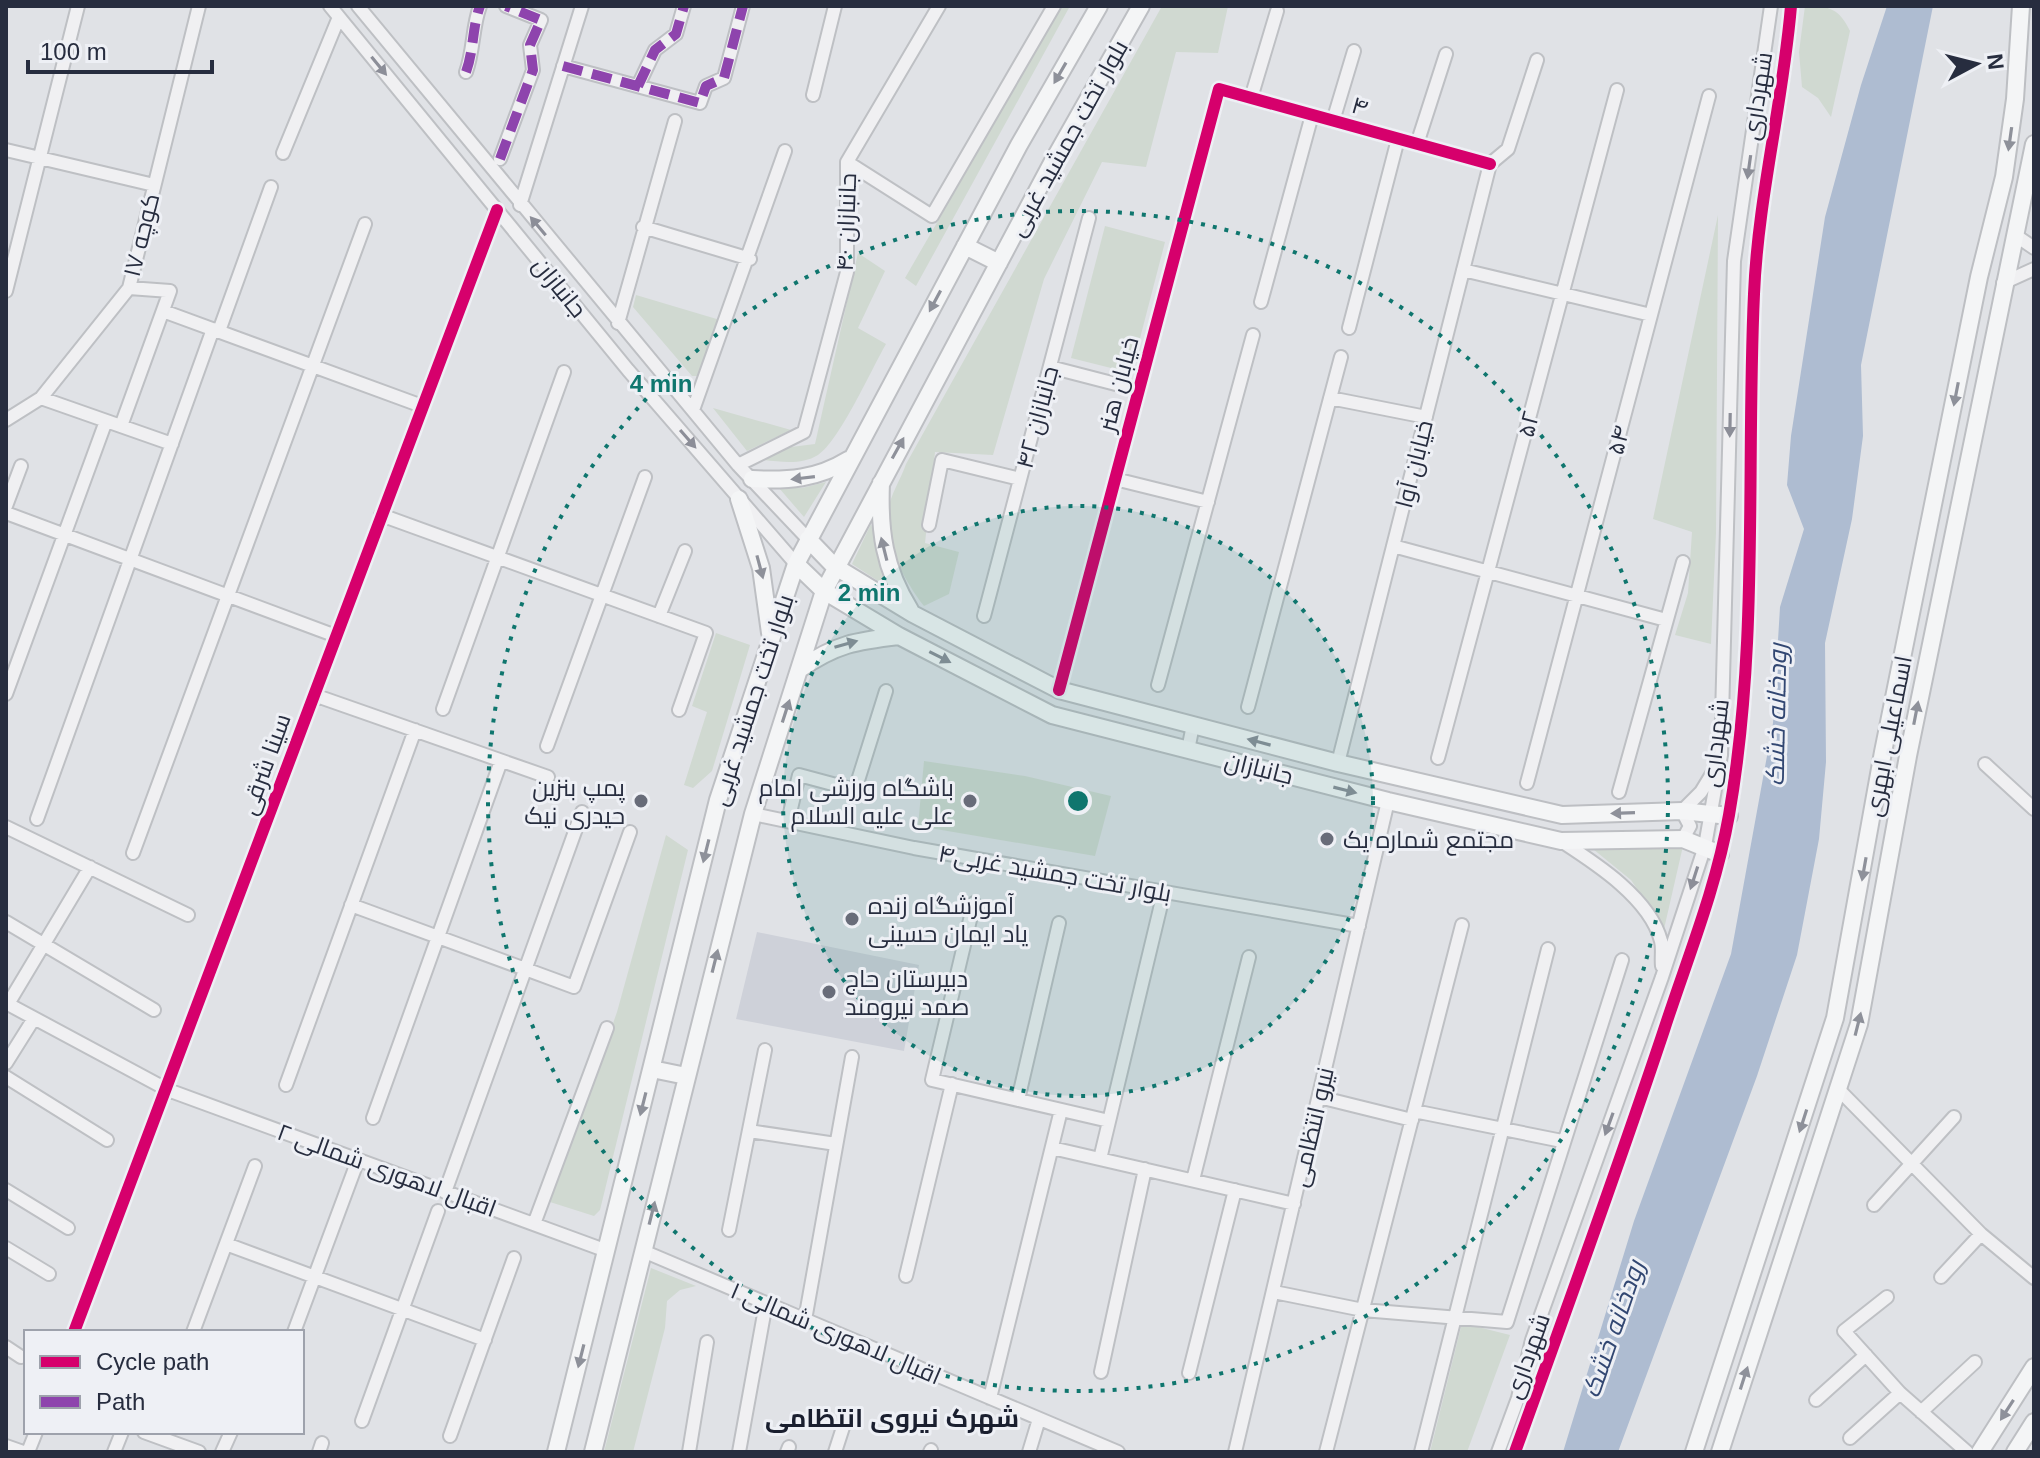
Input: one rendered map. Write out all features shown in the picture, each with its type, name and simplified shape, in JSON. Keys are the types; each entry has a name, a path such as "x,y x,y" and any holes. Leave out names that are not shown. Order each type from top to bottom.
{"main road":[{"name":"بلوار تخت جمشید غربی","path":"556,1452 718,800 796,564 965,246 1099,6"},
{"name":"بلوار تخت جمشید غربی","path":"593,1452 753,814 824,591 881,478 1141,6"},
{"name":"اسماعیلی ابهری","path":"1694,1452 1835,1018 1883,752 1979,277 2004,177 2015,99 2021,6"},
{"name":"اسماعیلی ابهری","path":"1720,1452 1840,1091 1872,963 1908,756 2034,144"},
{"path":"965,246 999,263"},
{"path":"752,479 800,479 824,475 850,460"},
{"path":"881,478 879,529 886,560 913,614"},
{"path":"739,499 761,568 770,638"},
{"name":"جانبازان","path":"808,539 834,566 913,614 1059,690 1338,763 1562,815 1682,811 1729,816"},
{"name":"جانبازان","path":"796,564 824,591 899,636 1052,715 1388,801 1561,841 1683,839 1720,854"},
{"path":"800,669 828,650 851,641 899,636"},
{"path":"1883,752 1908,756"},
{"path":"652,1069 686,1076"},
{"path":"1980,1452 2034,1367"},
{"path":"2015,1452 2034,1422"}],"street":[{"path":"6,291 78,6"},
{"name":"کوچه ۱۷","path":"6,420 41,398 129,288 199,6"},
{"name":"جانبازان","path":"330,6 628,370 796,564"},
{"name":"جانبازان","path":"358,6 618,323 738,465 808,539"},
{"path":"466,72 474,49 473,25 480,6"},
{"path":"500,159 533,70 530,45 541,20 506,6"},
{"path":"520,205 582,6"},
{"path":"638,86 655,50 676,34 684,6"},
{"path":"563,66 700,103 706,86 724,78 743,6"},
{"path":"813,95 835,6"},
{"name":"۴۰ جانبازان","path":"738,465 804,432 847,272 847,162 939,6"},
{"path":"847,162 932,216 1054,6"},
{"name":"شهرداری","path":"1498,1452 1518,1398 1532,1340 1662,977 1705,846 1721,755 1734,261 1771,6"},
{"name":"شهرداری","path":"1515,1452 1631,1129 1720,854 1729,816 1750,612 1747,531 1754,290 1763,188 1786,69 1791,6"},
{"path":"1251,98 1277,11"},
{"path":"283,153 339,17"},
{"path":"1333,121 1354,51"},
{"path":"1417,144 1446,54"},
{"path":"1490,164 1508,149 1537,60"},
{"name":"۴","path":"1219,89 1490,164"},
{"name":"خیابان هنر","path":"1059,690 1219,89"},
{"name":"۵۲","path":"1438,758 1617,90"},
{"name":"۵۴","path":"1527,783 1709,96"},
{"path":"1261,302 1312,115"},
{"path":"618,323 675,121"},
{"path":"1349,328 1398,139"},
{"path":"6,150 154,185"},
{"path":"693,410 750,259 785,151"},
{"name":"خیابان آوا","path":"1338,763 1490,164"},
{"path":"37,819 172,444 271,187"},
{"name":"سینا شرقی","path":"75,1330 168,1090 497,210"},
{"name":"۴۲ جانبازان","path":"984,616 1089,218"},
{"path":"133,853 365,224"},
{"path":"643,227 750,259"},
{"path":"2015,235 2034,248"},
{"path":"2003,283 2034,269"},
{"path":"1463,270 1651,315"},
{"path":"121,426 170,291 129,288"},
{"path":"163,311 422,406"},
{"path":"1158,685 1253,335"},
{"path":"628,370 645,354"},
{"path":"1248,707 1341,357"},
{"path":"1050,367 1139,390"},
{"path":"443,709 564,372"},
{"path":"41,398 172,444"},
{"path":"1330,398 1426,417"},
{"path":"6,694 12,657 65,535 106,421"},
{"path":"929,525 942,460 1020,479"},
{"path":"6,506 21,466"},
{"path":"547,746 645,477"},
{"path":"1115,479 1208,502"},
{"path":"6,513 336,636"},
{"path":"381,515 706,633 679,710"},
{"path":"1393,546 1666,620"},
{"path":"659,616 685,551"},
{"path":"1619,792 1683,562"},
{"path":"788,821 799,775 855,790 886,691"},
{"path":"314,695 548,777"},
{"path":"1188,750 1193,725"},
{"path":"286,1085 415,730"},
{"path":"1683,839 1690,826 1682,811 1701,792 1721,755"},
{"path":"373,1118 501,761"},
{"path":"1985,764 2034,809"},
{"name":"نیرو انتظامی","path":"1235,1452 1388,801"},
{"path":"445,1192 582,812"},
{"name":"بلوار تخت جمشید غربی۴","path":"753,814 914,848 1359,926"},
{"path":"6,827 188,915"},
{"path":"351,905 574,987 630,832"},
{"path":"1561,841 1612,875 1640,905 1661,940 1662,977"},
{"path":"7,1003 90,867"},
{"path":"1100,1159 1164,892"},
{"path":"974,903 932,1080 1109,1121"},
{"path":"6,922 154,1010"},
{"path":"1018,1100 1059,923"},
{"path":"1326,1452 1462,925"},
{"path":"1421,1452 1548,949"},
{"path":"1193,1180 1249,957"},
{"path":"1274,1292 1363,1310 1507,1322 1622,960"},
{"name":"اقبال لاهوری شمالی ۲","path":"7,1003 33,1020 168,1090 607,1251"},
{"path":"6,1063 33,1020"},
{"path":"534,1224 607,1028"},
{"path":"729,1230 765,1050"},
{"path":"805,1320 852,1057"},
{"path":"6,1077 107,1140"},
{"path":"906,1276 952,1084"},
{"path":"1840,1091 1981,1234 2034,1278"},
{"path":"1319,1097 1562,1141"},
{"path":"990,1398 1061,1110"},
{"path":"1874,1205 1954,1117"},
{"path":"749,1131 836,1144"},
{"path":"1052,1148 1294,1204"},
{"path":"295,1330 358,1160"},
{"path":"194,1330 255,1166"},
{"path":"1101,1372 1145,1169"},
{"path":"1189,1373 1235,1190"},
{"path":"7,1193 68,1228"},
{"path":"362,1421 438,1211"},
{"path":"1941,1277 1981,1234"},
{"path":"226,1244 485,1340"},
{"path":"6,1248 49,1274"},
{"name":"اقبال لاهوری شمالی ۱","path":"643,1251 1118,1452"},
{"path":"450,1436 514,1258"},
{"path":"1887,1297 1844,1331 1900,1393 1967,1452"},
{"path":"739,1452 766,1303"},
{"path":"689,1452 707,1342"},
{"path":"6,1347 21,1357"},
{"path":"1816,1400 1866,1355"},
{"path":"1921,1412 1975,1362"},
{"path":"1850,1438 1900,1393"},
{"path":"835,1452 846,1418"},
{"path":"1029,1452 1039,1419"},
{"path":"6,1446 26,1452 35,1434"},
{"path":"150,1434 199,1452"}],"shaded area":[{"path":"1062,6 1070,6 916,286 905,278"},
{"path":"1162,6 1228,6 1218,53 1176,52 1146,167 1102,162 1044,279 993,455 935,452 925,543 959,552 949,594 924,606 903,574 893,550 888,525 893,494 906,464"},
{"path":"1805,6 1832,10 1842,17 1850,31 1831,117 1818,98 1802,87 1799,52"},
{"path":"1718,215 1716,533 1711,644 1675,635 1688,593 1692,532 1653,519"},
{"path":"1105,226 1165,242 1131,373 1071,358"},
{"path":"858,253 885,271 858,328 886,344 836,436 818,455 792,462 764,460 783,448 815,444"},
{"path":"636,295 720,320 701,376 692,376 633,307"},
{"path":"713,408 791,430 747,451"},
{"path":"826,482 804,517 779,488 802,488"},
{"path":"871,524 889,588 852,564"},
{"path":"716,633 750,645 712,771 693,788 684,785 707,712 692,706"},
{"path":"924,761 1025,776 1111,796 1095,856 918,826"},
{"path":"666,835 688,850 600,1210 594,1216 550,1202 617,1012"},
{"path":"1683,846 1664,929 1631,880 1593,849"},
{"name":"دبیرستان حاج صمد نیرومند","path":"757,932 919,965 904,1051 736,1019"},
{"path":"651,1268 696,1286 680,1290 667,1301 665,1328 633,1452 604,1452"},
{"path":"1462,1323 1510,1335 1467,1452 1430,1452"}],"water":[{"name":"رودخانه خشک","path":"1887,6 1933,6 1861,365 1863,436 1852,519 1825,643 1826,762 1819,839 1797,955 1757,1076 1618,1452 1563,1452 1634,1221 1731,954 1773,723 1780,607 1804,529 1787,485 1791,436 1825,217 1861,85"}],"marked path":[{"path":"466,72 480,6"},
{"path":"500,159 533,70 530,45 541,20 506,6"},
{"path":"638,86 655,50 676,34 684,6"},
{"path":"563,66 700,103 706,86 724,78 743,6"}],"cycle path":[{"path":"1515,1452 1700,924 1717,870 1729,815 1738,751 1748,621 1756,258 1791,6"},
{"path":"1059,690 1219,89 1490,164"},
{"path":"75,1330 497,210"}],"place":[{"name":"پمپ بنزین حیدری نیک","path":"641,801"},
{"name":"باشگاه ورزشی امام علی علیه السلام","path":"970,801"},
{"name":"مجتمع شماره یک","path":"1327,839"},
{"name":"آموزشگاه زنده یاد ایمان حسینی","path":"852,919"},
{"name":"دبیرستان حاج صمد نیرومند","path":"829,992"}],"district":[{"name":"شهرک نیروی انتظامی","path":"892,1418"}]}
